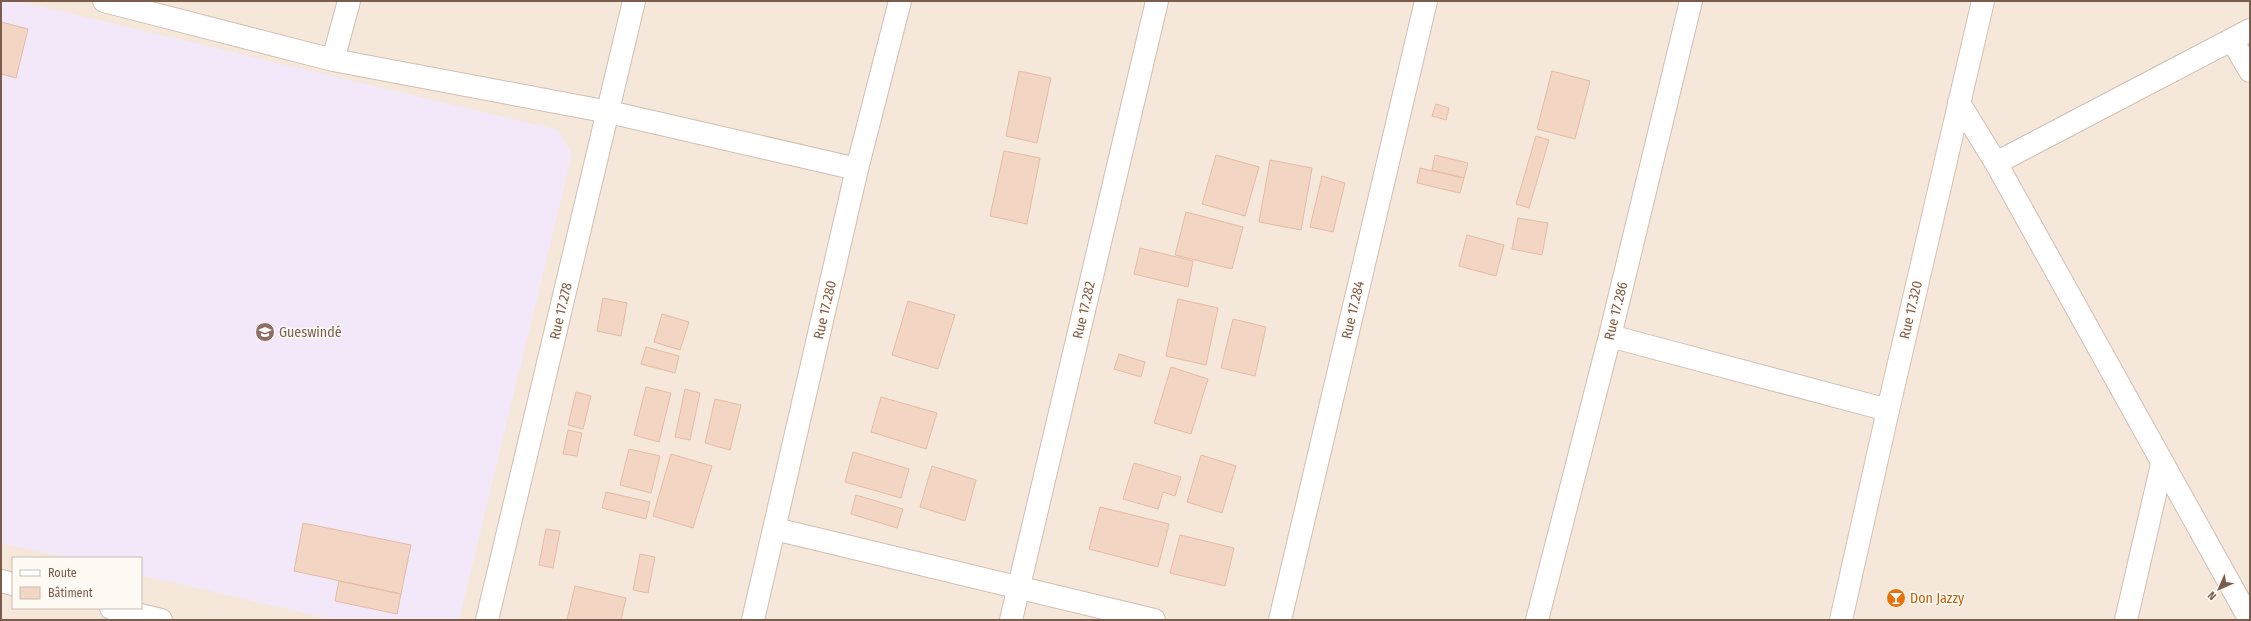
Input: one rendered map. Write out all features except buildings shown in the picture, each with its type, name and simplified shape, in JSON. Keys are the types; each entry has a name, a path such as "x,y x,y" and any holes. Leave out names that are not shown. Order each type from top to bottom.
{"street":[{"path":"105,1 333,60 609,112 857,169"},
{"path":"333,60 349,1"},
{"name":"Rue 17.278","path":"487,620 609,112 634,1"},
{"name":"Rue 17.280","path":"753,620 857,169 900,1"},
{"name":"Rue 17.282","path":"1011,620 1157,1"},
{"name":"Rue 17.284","path":"1280,620 1426,1"},
{"name":"Rue 17.286","path":"1537,620 1610,336 1690,1"},
{"name":"Rue 17.320","path":"1841,620 1888,410 1984,1"},
{"path":"1996,163 2241,35 2250,71"},
{"path":"1959,103 1996,163 2250,620"},
{"path":"1610,336 1888,410"},
{"path":"2126,620 2162,464"},
{"path":"775,528 1018,589 1154,620"},
{"path":"1,581 12,584"},
{"path":"115,609 161,620"}],"shaded area":[{"path":"1,1 2250,1 2250,620 1,620"},
{"name":"Gueswindé","path":"1,1 18,1 558,130 572,154 459,620 334,620 142,575 142,557 64,557 1,543"}],"place":[{"name":"Gueswindé","path":"265,332"},
{"name":"Don Jazzy","path":"1896,598"}]}
